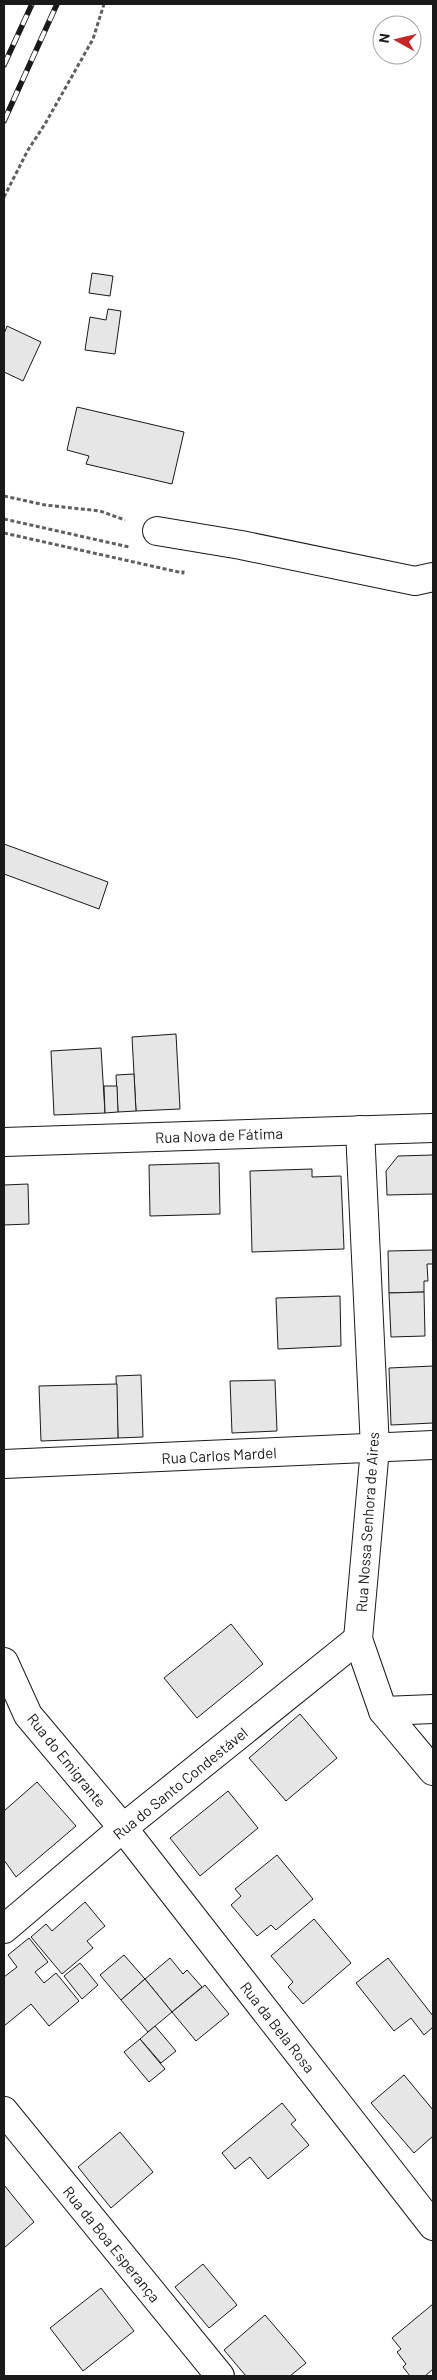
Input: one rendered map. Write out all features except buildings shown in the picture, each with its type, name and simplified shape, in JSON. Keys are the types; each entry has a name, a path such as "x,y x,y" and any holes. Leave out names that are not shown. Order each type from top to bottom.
{"street":[{"path":"148,540 241,545 424,579"},
{"name":"Rua Nova de Fátima","path":"4,1142 433,1128"},
{"name":"Rua Nossa Senhora de Aires","path":"360,1130 376,1448 358,1640 383,1711 433,1771"},
{"name":"Rua Carlos Mardel","path":"4,1464 433,1445"},
{"name":"Rua do Santo Condestável","path":"4,1929 123,1828 358,1640"},
{"name":"Rua do Emigrante","path":"4,1662 28,1715 123,1828"},
{"path":"383,1711 433,1709"},
{"name":"Rua da Bela Rosa","path":"123,1828 433,2226"},
{"name":"Rua da Boa Esperança","path":"4,2111 220,2376"}],"path":[{"path":"4,197 28,150 45,124 93,39 104,4"},
{"path":"4,496 44,505 100,511 148,540"},
{"path":"4,519 148,540"},
{"path":"4,533 183,573 184,566"}],"railway":[{"path":"4,65 32,4"},
{"path":"4,121 57,4"}]}
